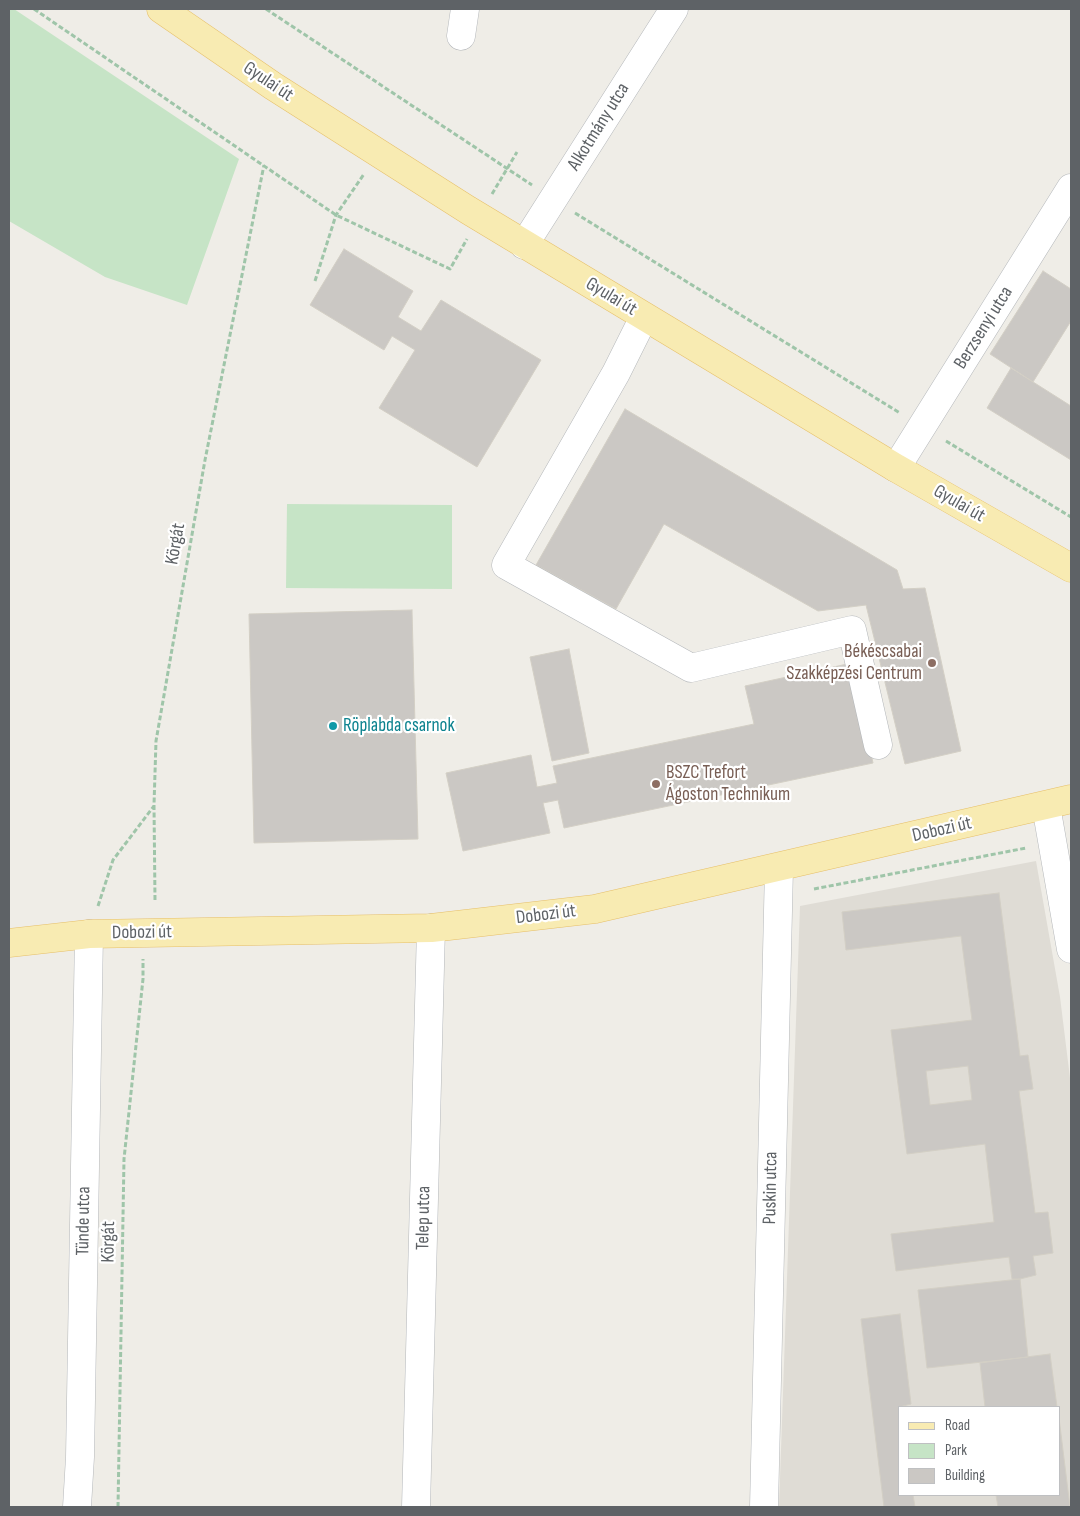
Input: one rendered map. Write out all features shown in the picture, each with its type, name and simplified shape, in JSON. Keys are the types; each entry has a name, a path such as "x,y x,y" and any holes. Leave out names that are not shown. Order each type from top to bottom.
{"main road":[{"name":"Gyulai út","path":"161,9 273,86 524,245 896,468 1071,568"},
{"name":"Dobozi út","path":"9,944 89,934 431,928 595,909 1058,803"}],"street":[{"path":"461,36 466,9"},
{"name":"Alkotmány utca","path":"524,245 674,9"},
{"name":"Berzsenyi utca","path":"896,468 1071,188"},
{"path":"644,317 616,373 506,565 691,668 852,630 878,745"},
{"path":"1058,803 1071,949"},
{"name":"Puskin utca","path":"764,1507 778,868"},
{"name":"Telep utca","path":"416,1507 431,928"},
{"name":"Tünde utca","path":"77,1507 80,1457 89,934"}],"path":[{"path":"34,9 264,164 336,215"},
{"path":"266,9 553,199 1071,517"},
{"path":"314,281 336,215 379,153"},
{"name":"Körgát","path":"155,900 154,805 156,741 205,460 264,164"},
{"path":"89,934 113,860 154,805"},
{"name":"Körgát","path":"118,1507 124,1159 143,979 143,956"}],"shaded area":[{"path":"1036,861 1060,997 1071,1086 1071,1507 779,1507 800,906"}],"green space":[{"path":"9,9 14,9 239,159 187,305 105,277 9,221"},
{"path":"287,504 452,505 452,589 286,588"}],"building":[{"path":"344,249 413,291 398,317 421,331 441,300 541,360 477,467 379,408 415,350 392,336 384,350 310,305"},
{"path":"1043,271 1071,289 1071,321 1033,382 990,354"},
{"path":"1011,368 1071,406 1071,460 987,408"},
{"path":"625,409 897,570 903,589 925,588 961,751 905,764 866,605 818,611 664,524 616,609 536,565"},
{"name":"Röplabda csarnok","path":"412,610 418,839 254,843 249,614"},
{"path":"569,649 589,753 552,761 530,657"},
{"path":"852,663 873,763 564,828 558,800 543,803 550,833 463,851 446,773 531,755 537,787 557,783 553,766 754,724 745,686"},
{"path":"999,893 1020,1056 1028,1055 1033,1089 1019,1091 1035,1213 1048,1212 1053,1253 1033,1256 1036,1275 1012,1279 1009,1257 896,1271 891,1234 994,1222 985,1144 907,1154 891,1030 972,1020 961,936 846,950 842,912","holes":["968,1066 972,1100 930,1105 926,1071"]},
{"path":"1020,1279 1028,1357 927,1368 918,1290"},
{"path":"900,1314 911,1404 898,1406 898,1496 913,1496 915,1507 884,1507 861,1319"},
{"path":"1050,1354 1057,1406 985,1406 980,1363"},
{"path":"1060,1426 1070,1507 998,1507 996,1496 1060,1496"}],"place":[{"name":"Békéscsabai Szakképzési Centrum","path":"932,663"},
{"name":"Röplabda csarnok","path":"333,726"},
{"name":"BSZC Trefort Ágoston Technikum","path":"656,784"}]}
